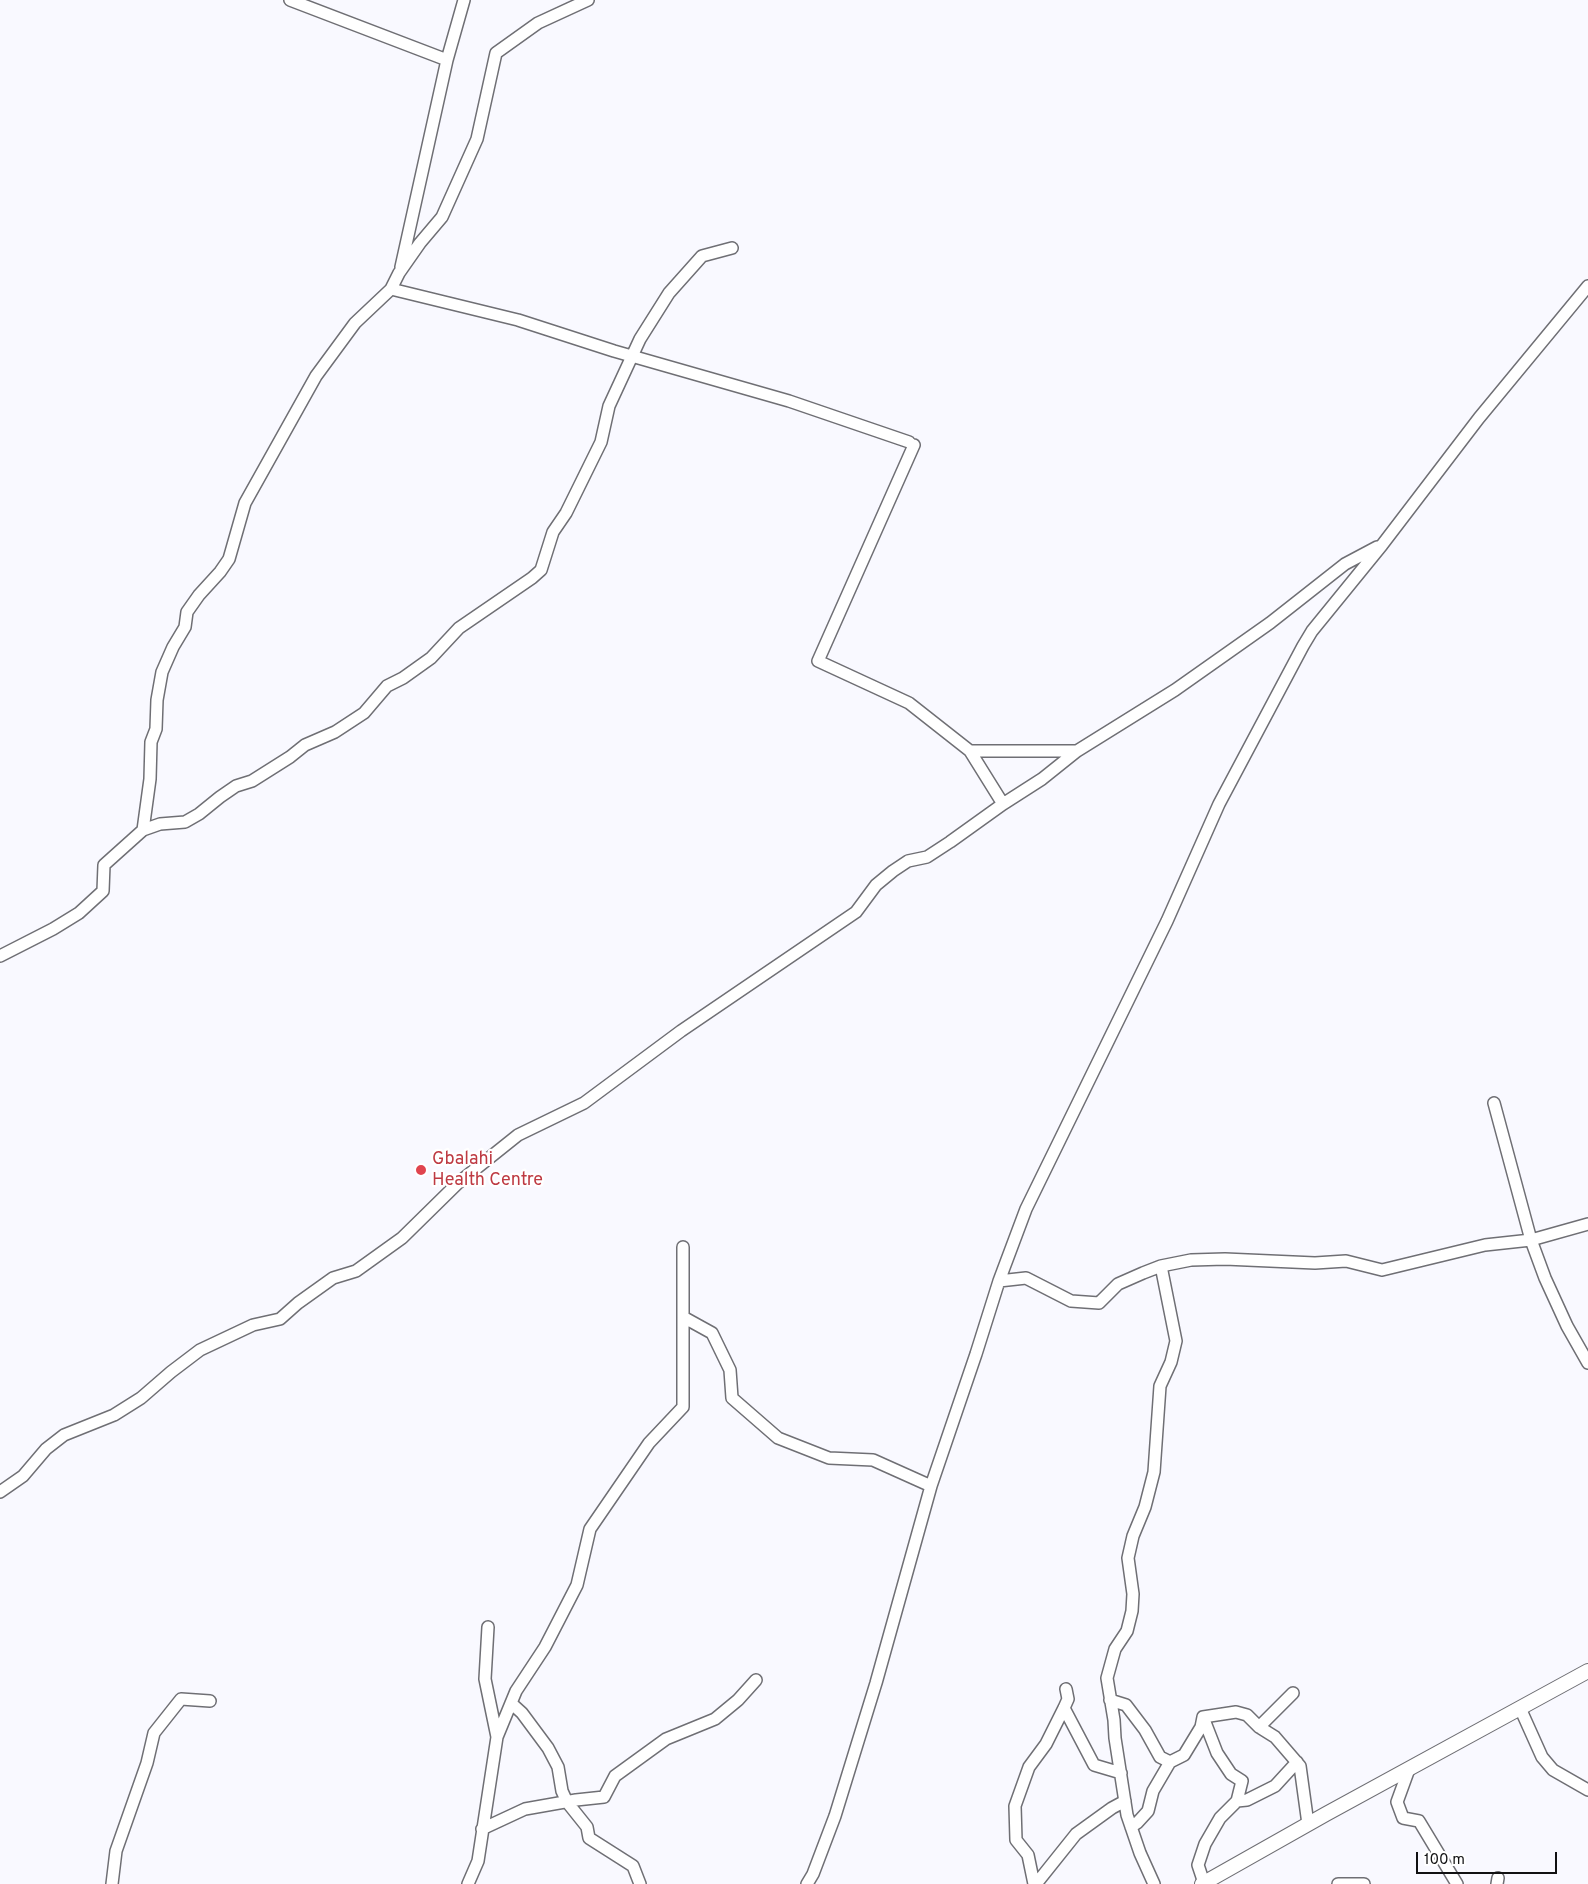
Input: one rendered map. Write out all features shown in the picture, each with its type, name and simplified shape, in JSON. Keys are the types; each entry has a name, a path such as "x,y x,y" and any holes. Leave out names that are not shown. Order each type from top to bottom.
{"street":[{"path":"290,0 448,60"},
{"path":"399,273 448,60 464,0"},
{"path":"143,830 150,779 151,742 156,729 156,700 162,672 173,647 185,627 187,612 199,594 220,572 229,558 245,503 316,376 355,323 391,288 420,243 442,217 477,139 496,53 538,23 588,0"},
{"path":"0,956 53,929 79,913 103,891 104,864 143,830 160,824 185,822 199,814 220,796 236,786 252,782 305,745 335,732 364,712 387,686 403,678 431,658 459,628 541,570 553,532 566,513 601,442 609,406 640,338 669,293 702,256 732,248"},
{"path":"807,1884 813,1874 841,1797 876,1683 931,1486 999,1280 1026,1209 1167,921 1219,804 1303,646 1328,610 1382,545 1479,418 1588,286"},
{"path":"391,288 518,320 632,356 789,401 911,444 818,661 909,703 970,751 1003,804"},
{"path":"0,1492 23,1476 46,1449 64,1435 114,1415 135,1402 200,1350 254,1324 280,1319 298,1303 333,1278 356,1271 402,1238 458,1183 518,1135 584,1103 681,1031 856,912 876,885 908,861 927,857 1003,804 1042,780 1077,751 1183,684 1270,623 1345,564 1382,545"},
{"path":"970,751 1077,751"},
{"path":"1494,1103 1531,1240 1563,1318 1588,1363"},
{"path":"999,1280 1026,1278 1071,1301 1099,1303 1118,1284 1161,1266 1191,1260 1225,1259 1315,1263 1346,1261 1382,1270 1486,1245 1531,1240 1588,1224"},
{"path":"468,1884 478,1861 497,1737 516,1691 545,1646 577,1585 590,1529 649,1443 683,1407 683,1247"},
{"path":"1154,1884 1140,1853 1125,1801 1107,1678 1115,1649 1126,1631 1132,1611 1133,1594 1128,1558 1133,1536 1145,1507 1154,1472 1160,1386 1171,1362 1176,1341 1161,1266"},
{"path":"683,1317 712,1333 730,1370 732,1398 778,1438 829,1458 873,1460 931,1486"},
{"path":"488,1627 485,1679 497,1737"},
{"path":"1203,1717 1217,1753 1231,1774 1242,1781 1237,1801 1220,1818 1205,1844 1198,1865 1203,1884 1308,1824 1588,1671"},
{"path":"482,1829 525,1809 604,1798 615,1776 666,1739 715,1719 738,1700 756,1680"},
{"path":"1036,1884 1028,1855 1016,1840 1014,1806 1029,1767 1046,1744 1068,1699 1066,1689"},
{"path":"1259,1727 1293,1693"},
{"path":"112,1884 116,1850 146,1764 154,1733 181,1699 210,1701"},
{"path":"1110,1700 1126,1705 1145,1730 1160,1757 1170,1762"},
{"path":"511,1703 522,1712 548,1748 558,1767 562,1791 567,1802 587,1827 589,1838 633,1866 640,1884"},
{"path":"1064,1708 1094,1765 1121,1773"},
{"path":"1520,1708 1542,1757 1554,1770 1588,1790"},
{"path":"1203,1717 1236,1712 1247,1715 1259,1727 1275,1737 1300,1766 1308,1824"},
{"path":"1131,1827 1138,1824 1148,1811 1153,1792 1170,1762 1184,1754 1201,1727 1203,1717"},
{"path":"1237,1801 1247,1800 1275,1786 1297,1762"},
{"path":"1409,1769 1397,1802 1403,1818 1419,1821 1458,1884"},
{"path":"1036,1884 1076,1834 1125,1801"},
{"path":"1338,1884 1364,1884"}],"place":[{"name":"Gbalahi Health Centre","path":"421,1170"}]}
